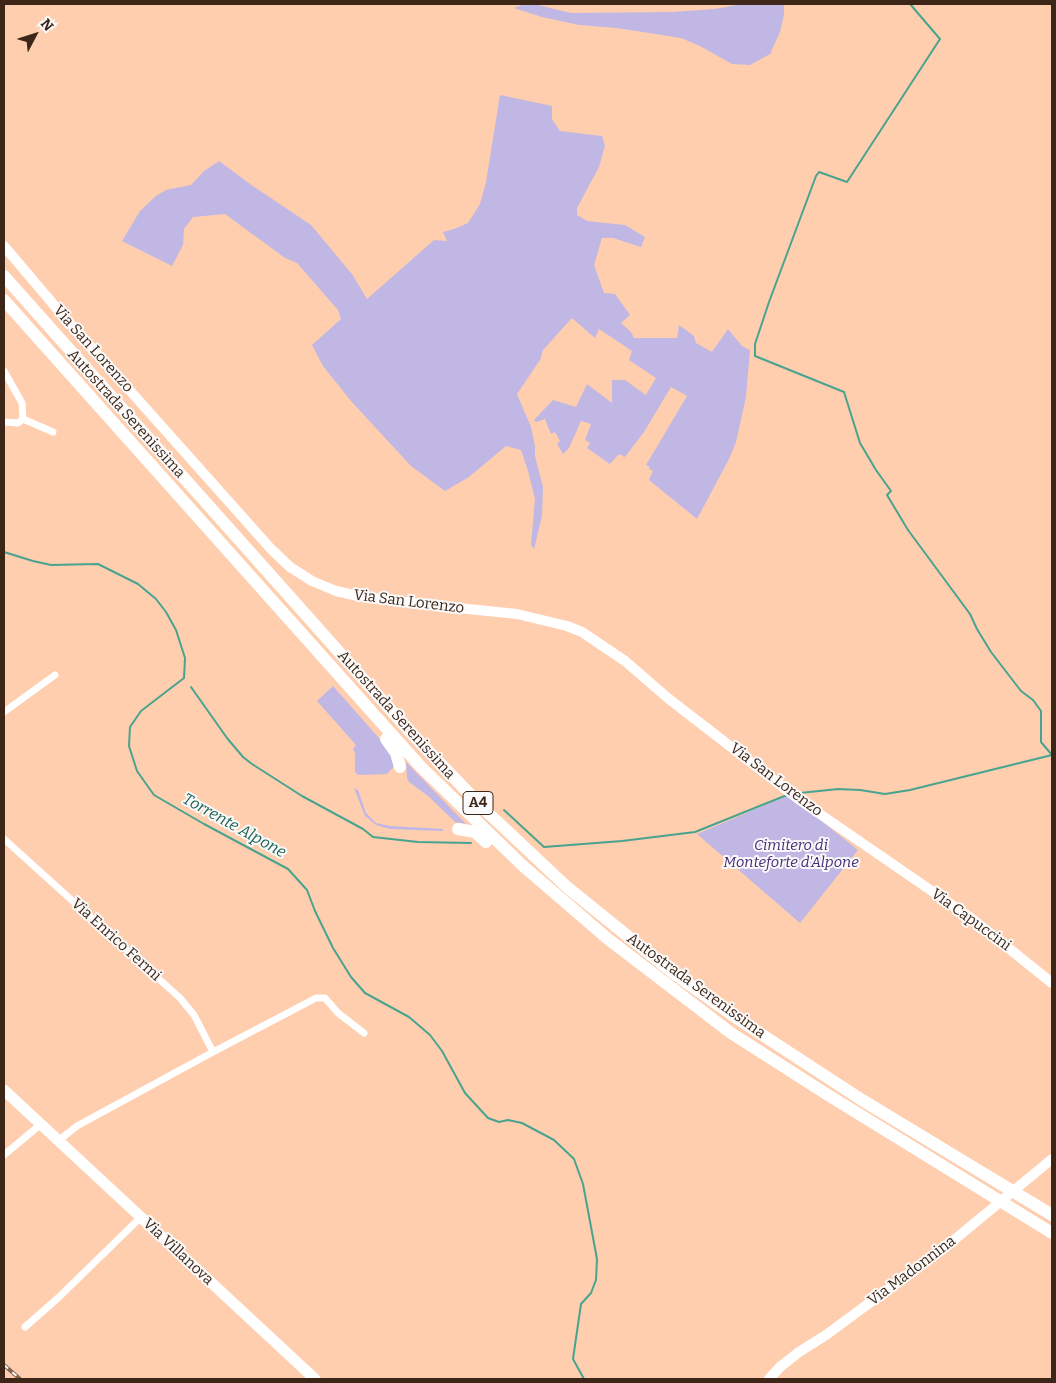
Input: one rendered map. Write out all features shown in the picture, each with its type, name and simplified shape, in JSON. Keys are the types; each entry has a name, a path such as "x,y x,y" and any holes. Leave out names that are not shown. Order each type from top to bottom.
{"highway":[{"name":"Autostrada Serenissima","path":"4,276 412,735 484,809 567,887 672,972 738,1019 854,1095 1052,1215"},
{"name":"Autostrada Serenissima","path":"4,300 428,774 522,865 608,940 731,1033 820,1091 1052,1233"},
{"path":"352,690 368,716 394,749 400,767"},
{"path":"458,829 475,832 494,848 522,865"}],"main road":[{"name":"Via Villanova","path":"4,1090 315,1379"}],"street":[{"name":"Via San Lorenzo","path":"4,246 270,550 290,567 312,581 344,593 429,605 517,614 567,626 582,632 625,661 669,699 801,801 886,860"},
{"path":"4,371 24,410 23,419 18,423 4,422"},
{"path":"23,419 53,432"},
{"path":"4,712 55,675"},
{"name":"Via Enrico Fermi","path":"4,839 180,998 194,1015 213,1052"},
{"name":"Via Capuccini","path":"886,860 970,918 1052,983"},
{"path":"58,1141 77,1126 316,998 325,998 338,1013 364,1034"},
{"path":"4,1155 41,1124"},
{"name":"Via Madonnina","path":"769,1379 780,1367 799,1352 872,1302 948,1245 1052,1159"},
{"path":"25,1327 58,1298 141,1217"}],"green space":[{"path":"525,4 534,4 571,13 672,12 715,9 742,4 784,4 784,15 780,32 770,54 750,65 732,64 700,46 681,38 617,28 579,25 542,17 514,8"},
{"path":"500,95 552,106 552,119 560,131 602,136 605,146 599,167 577,208 577,215 587,221 625,225 645,237 641,247 613,238 602,238 594,265 604,293 615,294 630,315 621,323 631,332 634,338 677,338 679,325 694,336 696,343 712,352 728,329 742,346 750,350 746,397 736,442 697,519 649,480 653,471 646,465 687,396 671,387 644,432 625,457 619,454 610,464 587,448 590,443 585,440 591,424 581,421 569,448 563,454 557,444 560,441 555,432 551,434 545,419 536,422 534,420 553,400 576,407 587,384 612,403 612,380 625,380 646,395 656,378 629,360 632,351 599,329 595,338 572,318 543,350 540,360 517,394 531,427 535,456 543,487 542,516 534,549 531,545 535,499 521,450 506,446 469,477 445,491 411,466 351,401 323,366 312,345 341,319 338,310 297,263 285,258 225,214 193,217 184,229 183,245 172,266 122,241 140,211 156,196 166,190 191,185 204,171 219,161 311,225 352,274 367,299 434,240 447,241 443,232 468,223 480,204 486,182"},
{"path":"333,686 393,754 394,766 387,774 358,775 355,772 355,753 353,749 356,745 317,701"},
{"path":"406,762 466,824 455,822 428,796 409,782"},
{"path":"354,788 358,790 366,813 376,823 390,826 443,829 443,831 390,829 376,825 365,816"},
{"name":"Cimitero di Monteforte d'Alpone","path":"789,795 858,850 800,923 697,834"}],"waterway":[{"path":"910,4 940,39 847,182 819,172 816,176 769,302 755,344 755,356 844,392 860,443 891,491 887,495 908,530 970,614 991,652 1021,691 1033,700 1041,711 1041,742 1052,755"},
{"name":"Torrente Alpone","path":"4,552 51,565 98,564 138,584 156,599 176,630 185,658 184,678 141,711 130,727 129,746 137,771 154,795 288,869 307,890 333,948 351,977 365,993 409,1017 430,1035 442,1051 465,1093 488,1118 499,1122 508,1120 522,1123 554,1140 574,1159 583,1184 597,1259 596,1280 591,1293 581,1304 573,1359 584,1379"},
{"path":"191,687 227,738 243,757 302,796 363,829 373,837 418,842 471,843"},
{"path":"800,793 838,789 885,794 910,790 1052,755"},
{"path":"504,810 544,847 622,841 695,832 787,795"}],"railway":[{"path":"4,1365 20,1379"}]}
